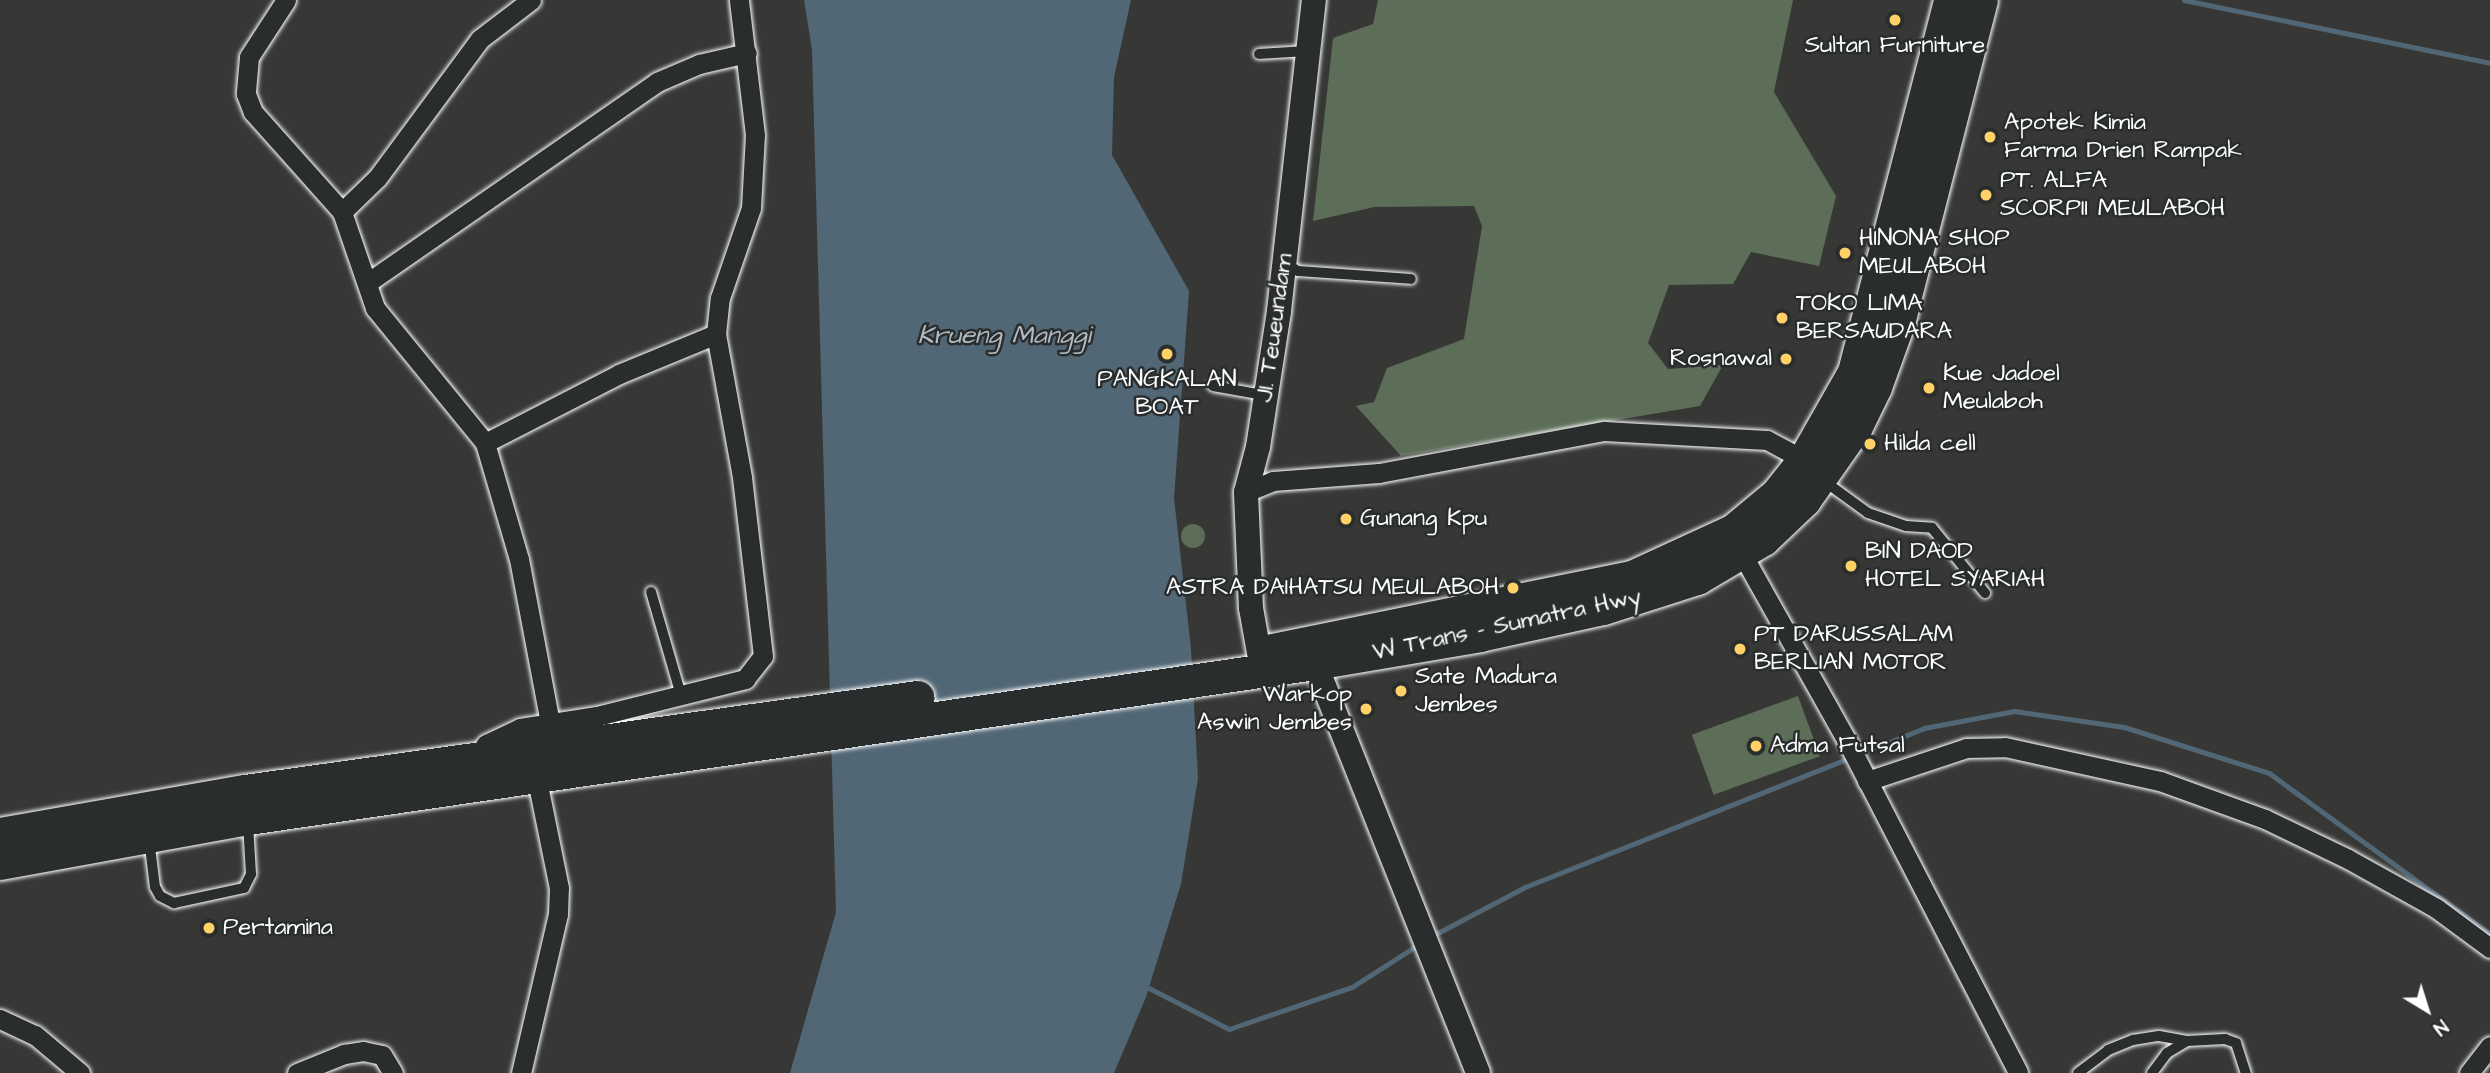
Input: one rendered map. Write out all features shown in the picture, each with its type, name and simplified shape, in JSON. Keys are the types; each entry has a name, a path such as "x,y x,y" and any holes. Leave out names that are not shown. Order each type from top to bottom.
{"highway":[{"path":"0,863 148,835 247,805 478,757 776,728 1268,661 1339,634 1632,577 1734,530 1812,470 1854,372 1950,0"},
{"name":"W Trans - Sumatra Hwy","path":"1268,661 1315,663 1480,635 1603,608 1698,578 1742,554 1779,523 1812,470 1875,387 1898,323 1981,0"},
{"path":"0,834 536,775 776,728"}],"street":[{"path":"286,0 249,57 246,94 253,112 342,212 375,308 485,443 519,559 550,723"},
{"path":"478,757 486,744 500,736 745,679 757,670 763,656 741,477 716,334 720,298 751,208 755,135 740,0"},
{"name":"JI. Teueundam","path":"1268,661 1251,608 1246,492 1260,400 1292,267 1301,50 1314,0"},
{"path":"342,212 377,178 480,39 527,1"},
{"path":"367,284 657,82 699,64 747,54"},
{"path":"485,443 620,374 716,334"},
{"path":"1246,492 1273,481 1294,481 1431,464 1604,431 1767,440 1812,470"},
{"path":"1742,554 1847,741 2018,1073"},
{"path":"1315,663 1418,916 1478,1073"},
{"path":"1865,776 1966,748 2005,747 2148,778 2265,819 2348,859 2436,908 2490,948"},
{"path":"521,1073 558,914 559,888 536,775"},
{"path":"0,1019 35,1035 80,1073"},
{"path":"2469,1073 2490,1046"},
{"path":"298,1073 344,1054 363,1051 382,1055 393,1073"}],"lane":[{"path":"1259,54 1301,50"},
{"path":"1292,267 1410,279"},
{"path":"1213,386 1241,391 1260,400"},
{"path":"1812,470 1868,513 1906,526 1932,528 1985,593"},
{"path":"651,592 681,695"},
{"path":"148,835 155,887 160,896 174,902 244,888 251,874 247,805"},
{"path":"2078,1073 2108,1050 2133,1040 2159,1036 2187,1041 2225,1039 2236,1043 2246,1073"},
{"path":"2152,1073 2167,1053 2187,1041"}],"green space":[{"path":"1378,0 1793,0 1774,92 1836,196 1819,266 1751,252 1733,284 1669,285 1648,343 1668,369 1723,365 1700,406 1401,456 1356,406 1374,402 1387,368 1464,339 1482,226 1474,206 1374,207 1313,221 1333,38 1373,24"},
{"path":"1193,524 1201,528 1205,536 1201,544 1193,548 1185,544 1181,536 1185,528"},
{"name":"Adma Futsal","path":"1798,696 1820,756 1714,795 1692,735"}],"water":[{"name":"Krueng Manggi","path":"804,0 1131,0 1114,77 1112,155 1189,291 1174,498 1191,649 1198,778 1181,884 1146,997 1114,1073 790,1073 836,912 812,50"}],"waterway":[{"path":"2184,0 2490,63"},
{"path":"1430,937 1525,887 1924,728 2014,711 2124,727 2269,773 2490,934"},
{"path":"1143,985 1229,1029 1352,987 1419,944"}],"place":[{"name":"Sultan Furniture","path":"1895,20"},
{"name":"Apotek Kimia Farma Drien Rampak","path":"1990,137"},
{"name":"PT. ALFA SCORPII MEULABOH","path":"1986,195"},
{"name":"HINONA SHOP MEULABOH","path":"1845,253"},
{"name":"TOKO LIMA BERSAUDARA","path":"1782,318"},
{"name":"PANGKALAN BOAT","path":"1167,354"},
{"name":"Rosnawal","path":"1786,359"},
{"name":"Kue Jadoel Meulaboh","path":"1929,388"},
{"name":"Hilda cell","path":"1870,444"},
{"name":"Gunang Kpu","path":"1346,519"},
{"name":"BIN DAOD HOTEL SYARIAH","path":"1851,566"},
{"name":"ASTRA DAIHATSU MEULABOH","path":"1513,588"},
{"name":"PT DARUSSALAM BERLIAN MOTOR","path":"1740,649"},
{"name":"Sate Madura Jembes","path":"1401,691"},
{"name":"Warkop Aswin Jembes","path":"1366,709"},
{"name":"Adma Futsal","path":"1756,746"},
{"name":"Pertamina","path":"209,928"}]}
